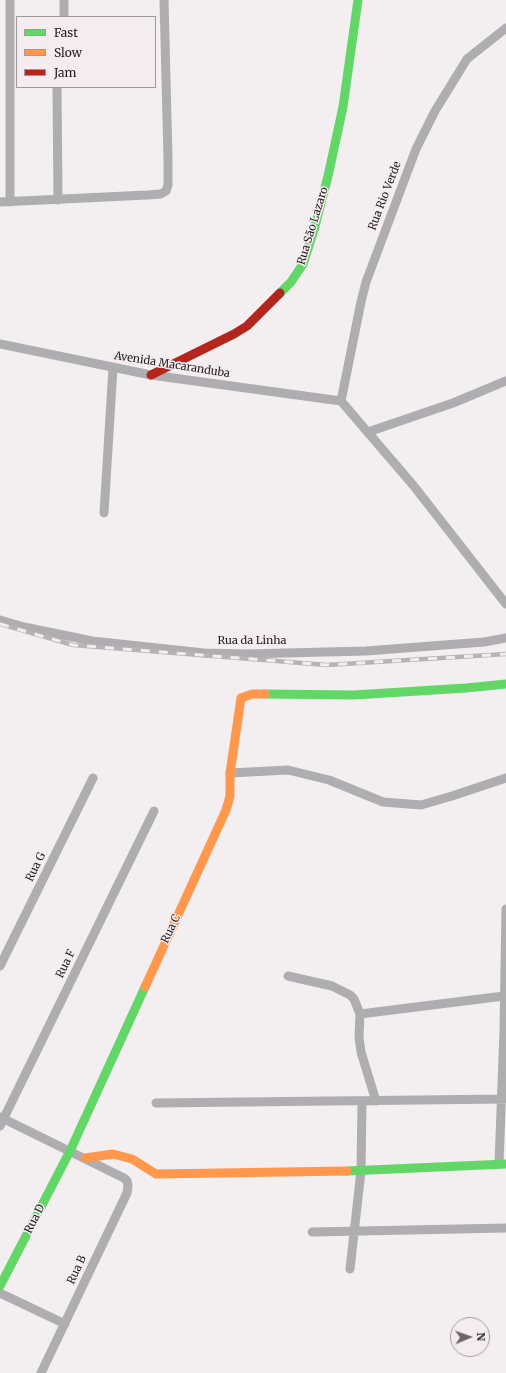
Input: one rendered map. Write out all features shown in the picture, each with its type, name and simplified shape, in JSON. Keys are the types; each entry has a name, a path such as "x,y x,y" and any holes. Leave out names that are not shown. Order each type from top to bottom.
{"street":[{"path":"10,0 10,202"},
{"path":"64,0 64,16"},
{"path":"0,202 147,195 161,194 166,191 168,185 168,158 164,0"},
{"name":"Rua São Lazaro","path":"151,376 248,326 291,282 303,264 314,230 328,176 343,107 358,0"},
{"name":"Rua Rio Verde","path":"341,401 366,282 416,149 434,111 467,59 506,28"},
{"path":"57,88 58,200"},
{"name":"Avenida Macaranduba","path":"0,344 151,376 341,401"},
{"path":"104,513 113,368"},
{"path":"368,432 453,402 506,381"},
{"path":"341,401 413,485 506,604"},
{"name":"Rua da Linha","path":"0,620 24,627 92,641 204,653 246,654 366,651 484,642 506,638"},
{"name":"Rua C","path":"70,1151 226,810 230,796 230,773 241,698 252,694 354,695 506,684"},
{"path":"230,773 288,770 329,780 383,802 421,805 506,778"},
{"name":"Rua G","path":"0,966 93,778"},
{"name":"Rua F","path":"1,1121 154,811"},
{"path":"1,1121 85,1158 113,1154 132,1159 156,1174 361,1171 503,1164 506,909"},
{"path":"288,976 332,986 350,995 358,1006 360,1014 359,1037 361,1052 376,1100"},
{"path":"360,1014 504,996"},
{"path":"156,1103 504,1099"},
{"path":"350,1269 361,1171 362,1101"},
{"name":"Rua D","path":"0,1286 70,1151"},
{"name":"Rua B","path":"41,1373 128,1186 127,1181 124,1178 85,1158"},
{"path":"312,1232 506,1228"},
{"path":"0,1293 65,1324"}],"railway":[{"path":"0,624 73,645 327,665 506,654"}],"traffic: fast":[{"path":"280,293 291,282 303,264 314,230 328,176 343,107 358,0"},
{"path":"265,694 354,695 506,684"},
{"path":"0,1286 70,1151 145,987"},
{"path":"347,1171 506,1164"}],"traffic: slow":[{"path":"145,987 226,810 230,796 230,773 241,698 252,694 265,694"},
{"path":"85,1158 113,1154 132,1159 156,1174 347,1171"}],"traffic: jam":[{"path":"151,375 234,334 247,326 280,293"}]}
